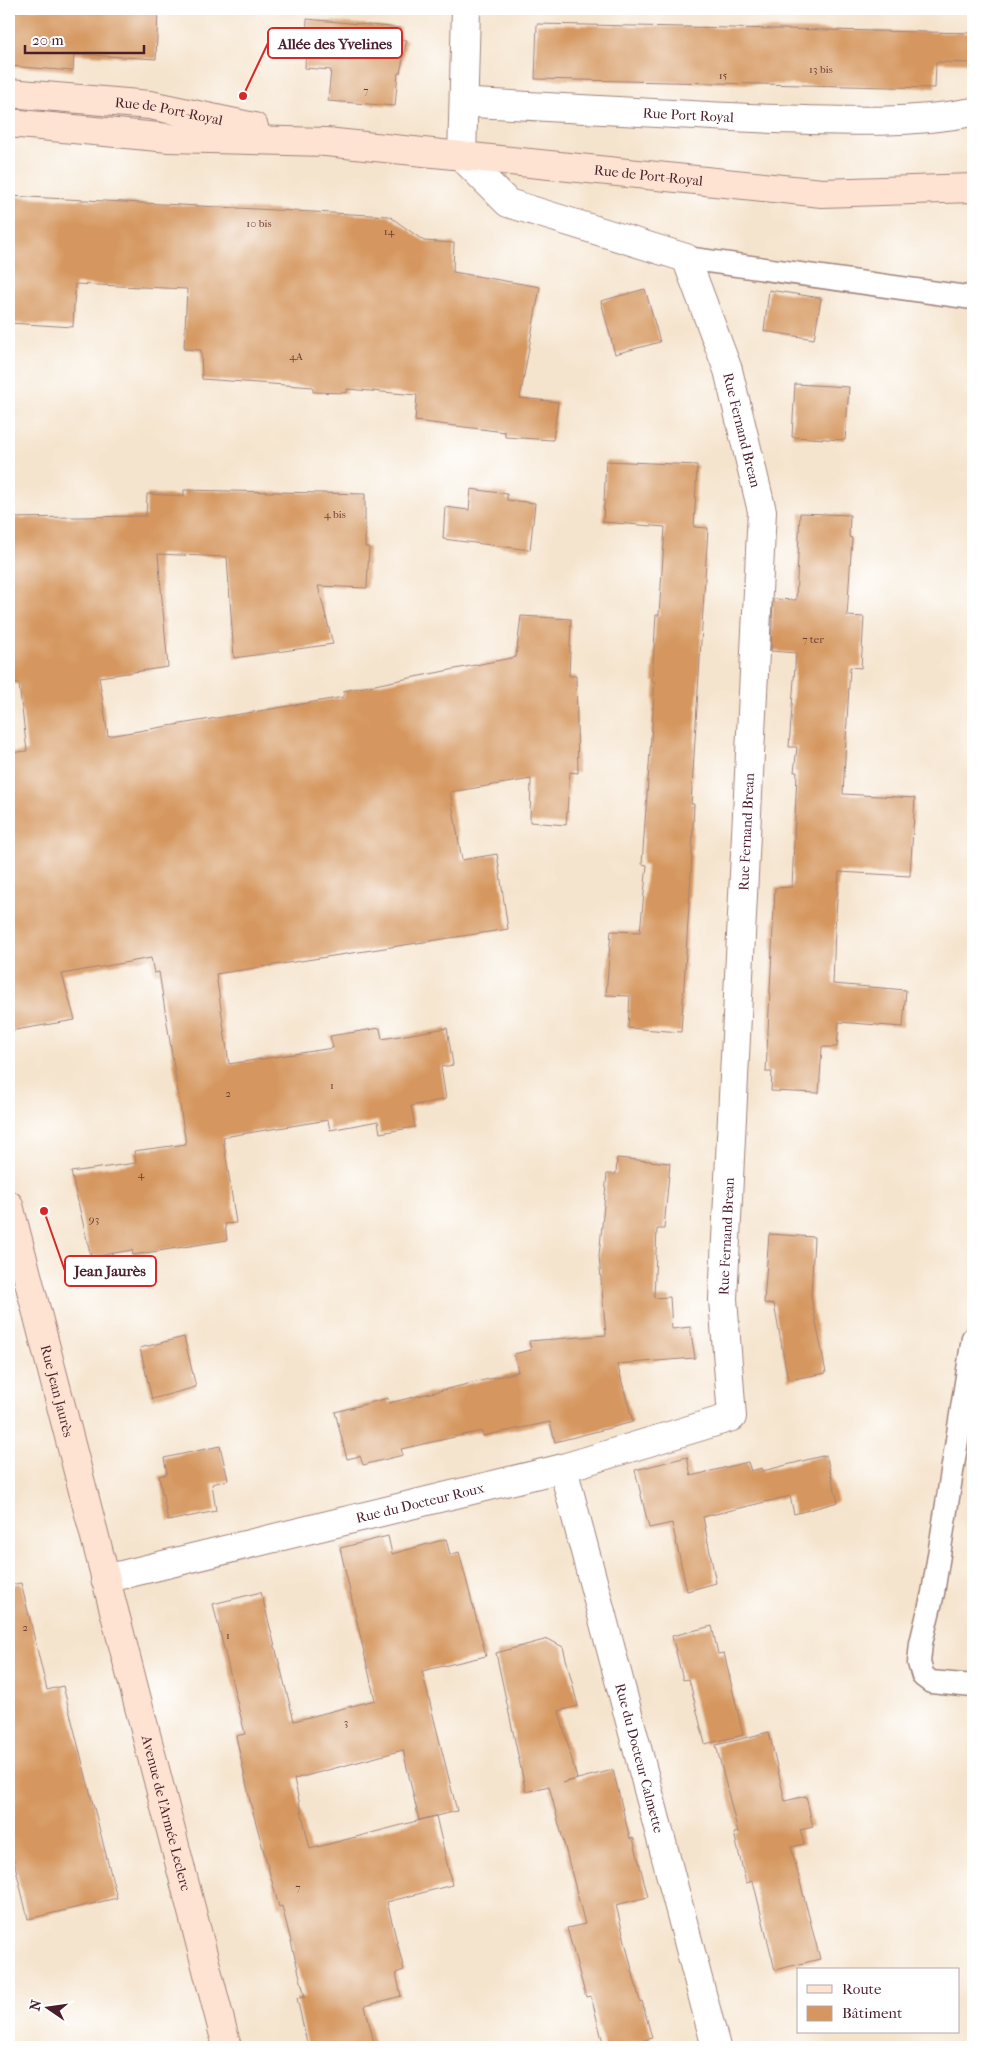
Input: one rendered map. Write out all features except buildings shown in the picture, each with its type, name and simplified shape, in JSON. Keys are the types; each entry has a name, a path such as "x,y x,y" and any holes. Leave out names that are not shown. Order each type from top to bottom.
{"main road":[{"name":"Rue de Port-Royal","path":"9,93 150,105 326,142"},
{"name":"Rue de Port-Royal","path":"9,123 169,138 326,142 822,193 973,188"},
{"name":"Rue Jean Jaurès","path":"9,1205 105,1579"},
{"name":"Avenue de l'Armée Leclerc","path":"105,1579 227,2047"}],"street":[{"path":"466,9 462,157 508,203 686,258"},
{"name":"Rue Port Royal","path":"464,98 473,103 648,114 824,120 940,118 973,112"},
{"name":"Rue Fernand Brean","path":"686,258 728,370 762,511 723,1299 732,1417"},
{"name":"Rue du Docteur Roux","path":"105,1579 563,1468 732,1417"},
{"name":"Rue du Docteur Calmette","path":"563,1468 716,2047"}],"lane":[{"path":"686,258 973,298"},
{"path":"973,1338 933,1593 921,1643 919,1663 923,1676 931,1682 973,1686"}],"place":[{"name":"Allée des Yvelines","path":"243,96"},
{"name":"Jean Jaurès","path":"44,1211"}]}
